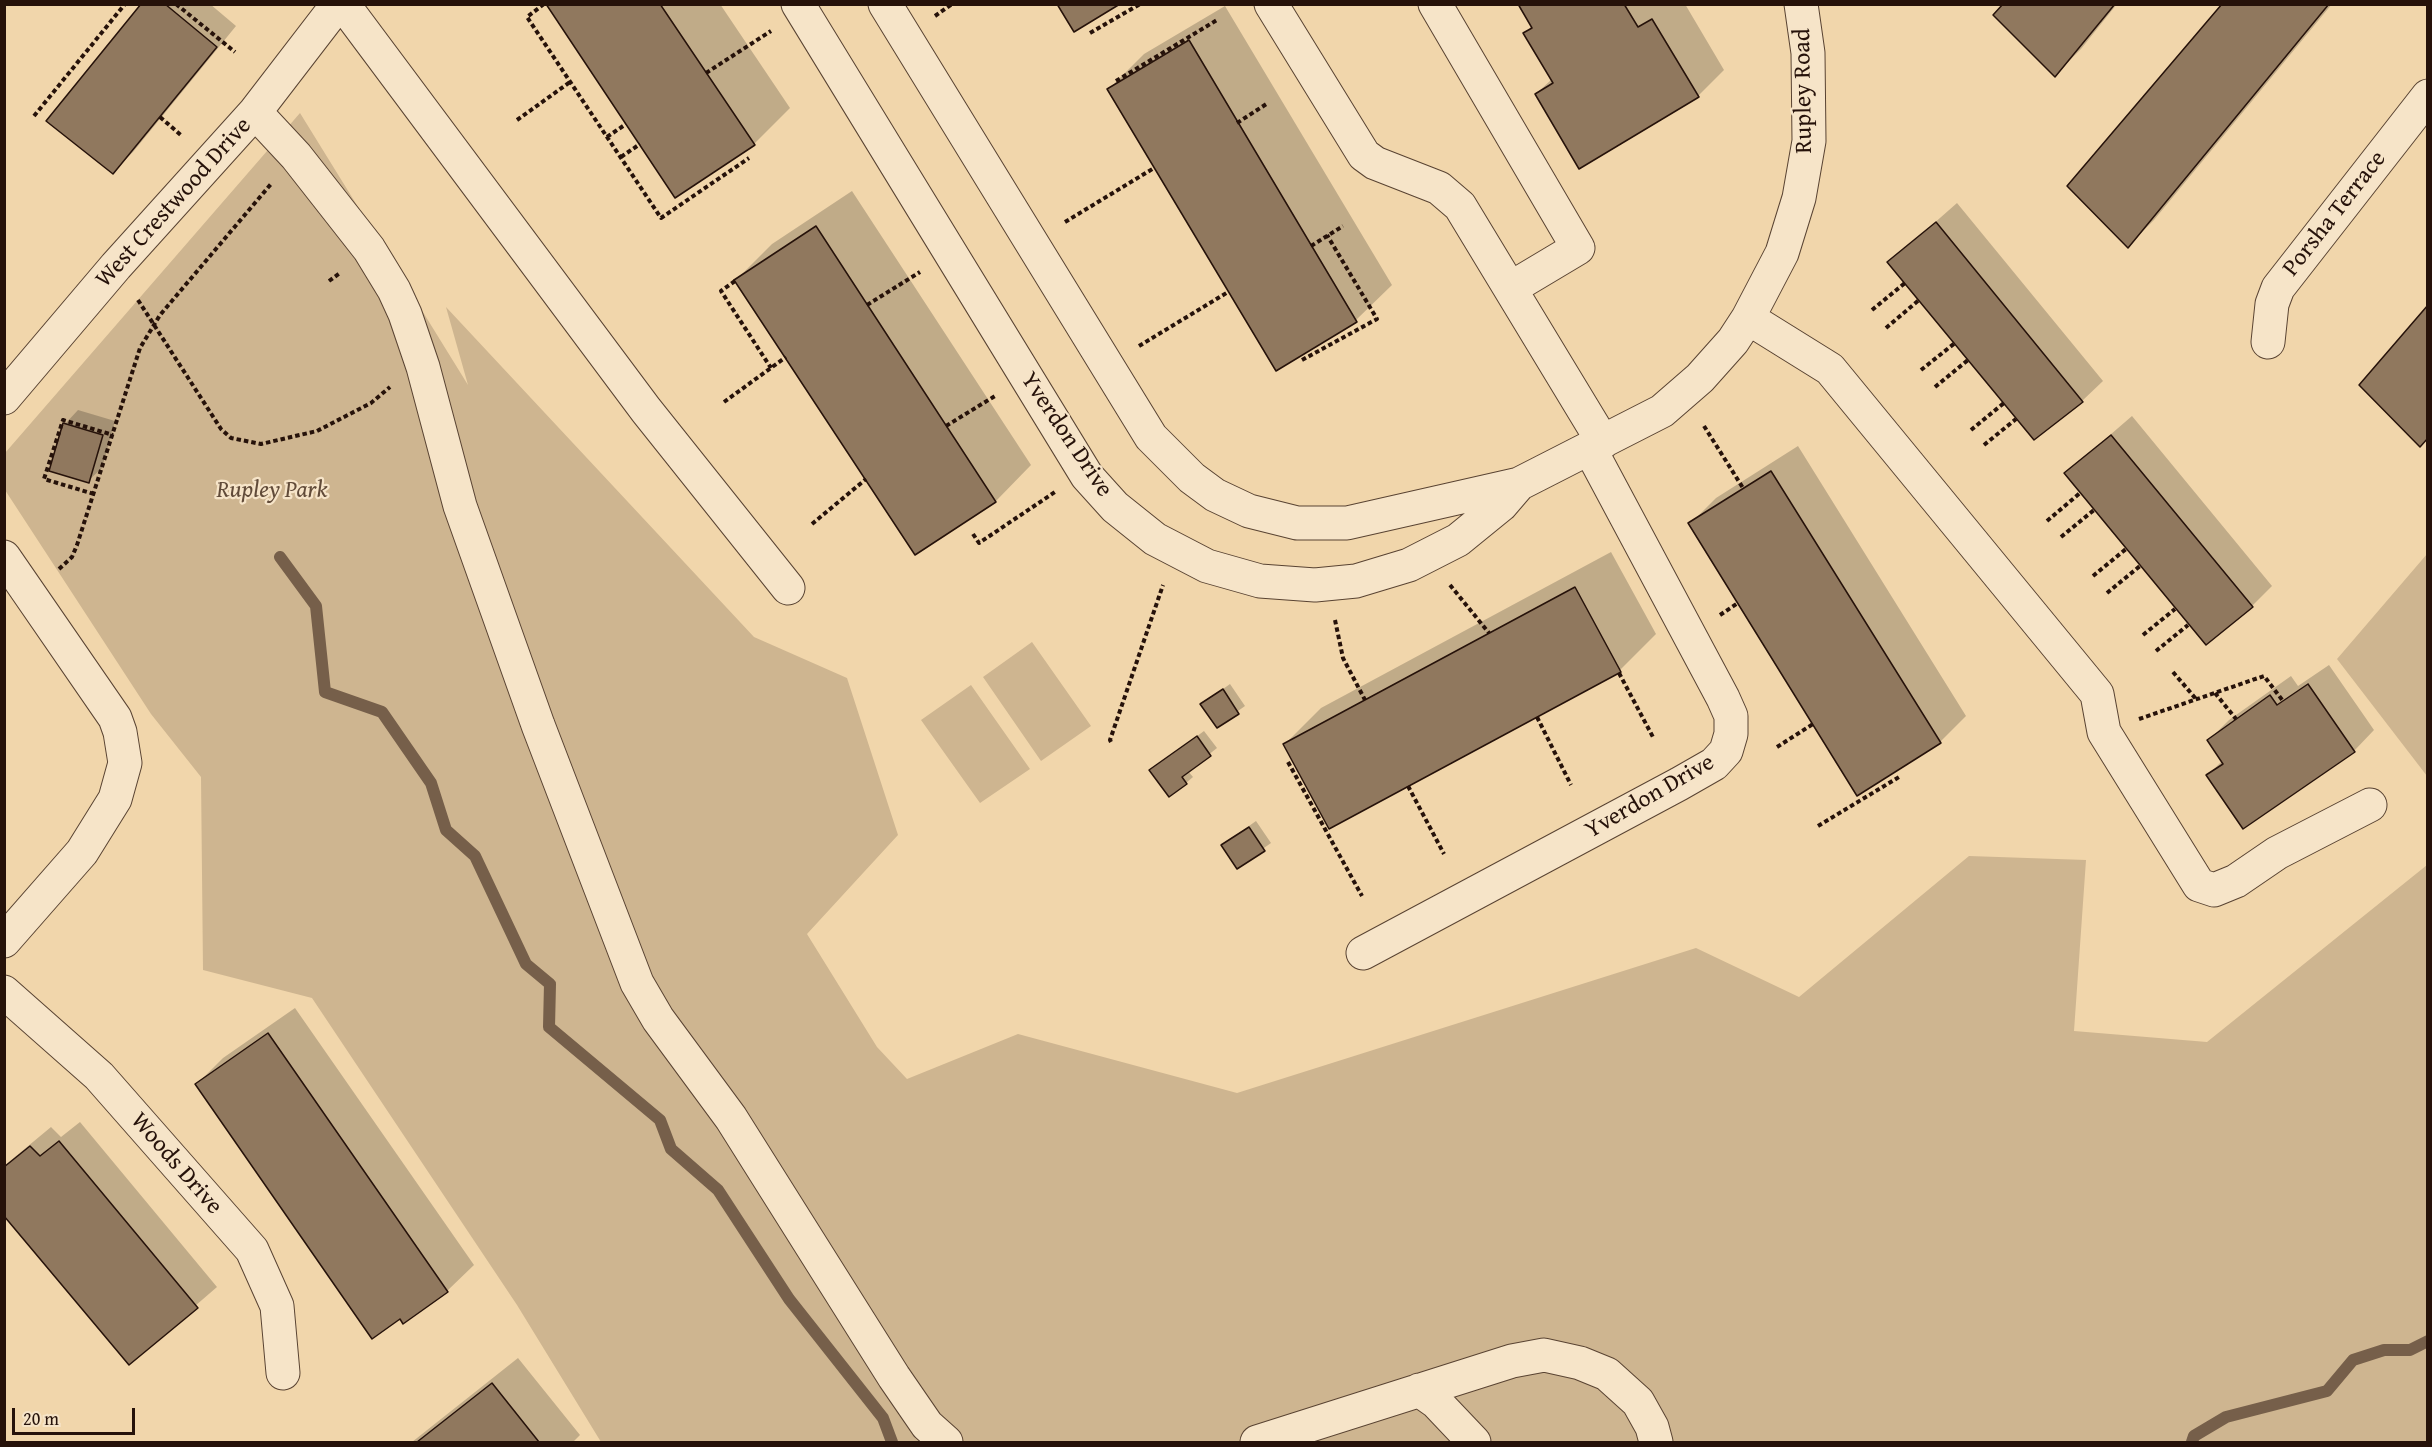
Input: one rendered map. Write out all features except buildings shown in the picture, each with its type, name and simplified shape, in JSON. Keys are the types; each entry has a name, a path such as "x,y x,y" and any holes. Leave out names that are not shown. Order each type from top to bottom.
{"street":[{"name":"West Crestwood Drive","path":"4,398 116,266 255,112 338,4"},
{"path":"343,4 646,410 788,588"},
{"name":"Yverdon Drive","path":"885,4 1151,437 1192,478 1215,495 1249,511 1298,523 1347,523 1519,484 1597,445 1724,698 1731,725 1726,750 1714,764 1679,784 1363,953"},
{"path":"1271,4 1364,155 1375,163 1439,188 1450,195 1511,288 1597,445"},
{"path":"1434,4 1578,248 1511,288"},
{"name":"Rupley Road","path":"1597,445 1662,411 1700,378 1748,318 1782,253 1799,198 1809,141 1806,8"},
{"name":"Yverdon Drive","path":"787,16 1027,377 1087,476 1114,507 1155,539 1207,566 1260,581 1332,583 1356,580 1409,565 1458,540 1501,505 1519,484"},
{"name":"Porsha Terrace","path":"2268,342 2272,304 2278,288 2427,96"},
{"path":"255,112 296,156 369,249 394,290 405,314 423,367 460,507 538,724 637,982 658,1019 731,1118 894,1377 927,1425 946,1443"},
{"path":"1748,318 1830,369 2097,694 2104,732 2199,885 2214,890 2236,881 2277,853 2370,805"},
{"path":"4,557 115,718 120,732 125,763 115,799 82,852 4,941"},
{"name":"Woods Drive","path":"4,992 99,1076 252,1250 277,1306 283,1373"},
{"path":"1257,1443 1512,1361 1544,1355 1580,1363 1608,1374 1638,1402 1652,1427 1656,1443"},
{"path":"1419,1390 1443,1408 1474,1443"}],"path":[{"path":"34,116 125,4"},
{"path":"176,4 235,52"},
{"path":"544,4 527,17 661,218 749,158"},
{"path":"935,15 952,4"},
{"path":"1090,33 1140,4"},
{"path":"706,73 787,16"},
{"path":"1116,81 1217,20"},
{"path":"517,120 570,82"},
{"path":"1237,123 1268,104"},
{"path":"160,117 188,141"},
{"path":"607,137 626,124"},
{"path":"621,157 640,144"},
{"path":"1062,224 1154,168"},
{"path":"56,572 72,557 140,348 153,324 269,188"},
{"path":"1311,246 1343,226"},
{"path":"1302,360 1377,319 1328,235"},
{"path":"867,305 924,270"},
{"path":"735,281 721,291 771,368"},
{"path":"1872,310 1905,283"},
{"path":"1137,347 1228,292"},
{"path":"138,300 221,429 231,438 261,444 317,431 371,403 395,379"},
{"path":"1886,328 1919,300"},
{"path":"1921,370 1954,343"},
{"path":"724,402 786,357"},
{"path":"1935,387 1968,360"},
{"path":"946,426 1027,377"},
{"path":"1971,430 2004,403"},
{"path":"1984,445 2016,419"},
{"path":"94,494 44,479 63,420 113,435"},
{"path":"1704,426 1743,488"},
{"path":"812,524 866,479"},
{"path":"973,534 979,543 1059,489"},
{"path":"2047,521 2080,493"},
{"path":"2061,537 2094,510"},
{"path":"2093,576 2126,549"},
{"path":"2107,593 2140,567"},
{"path":"1446,579 1489,633"},
{"path":"1111,742 1163,585"},
{"path":"2143,635 2175,609"},
{"path":"1335,618 1343,658 1365,700"},
{"path":"2156,651 2188,625"},
{"path":"2173,672 2196,699"},
{"path":"1619,673 1654,739"},
{"path":"2133,722 2264,676 2283,701"},
{"path":"2215,693 2236,719"},
{"path":"1537,717 1571,785"},
{"path":"1778,747 1813,724"},
{"path":"1288,762 1362,896"},
{"path":"1818,826 1899,777"},
{"path":"1408,786 1444,854"}],"green space":[{"name":"Rupley Park","path":"300,113 468,385 446,307 754,637 847,678 898,835 807,934 877,1047 907,1079 1018,1034 1237,1093 1696,948 1799,997 1969,856 2086,860 2074,1031 2207,1042 2427,865 2427,1442 601,1442 517,1305 312,998 203,970 201,777 151,714 5,490 5,453"},
{"path":"2427,554 2427,776 2337,659"},
{"path":"1032,642 1091,726 1041,761 983,677"},
{"path":"971,685 1030,769 980,803 921,720"}],"waterway":[{"path":"280,557 316,606 325,692 382,712 431,783 446,830 475,856 526,964 550,984 549,1027 660,1120 671,1149 718,1190 789,1299 883,1418 892,1442"},
{"path":"2192,1442 2194,1436 2226,1417 2327,1391 2353,1360 2384,1350 2410,1350 2428,1341"}]}
